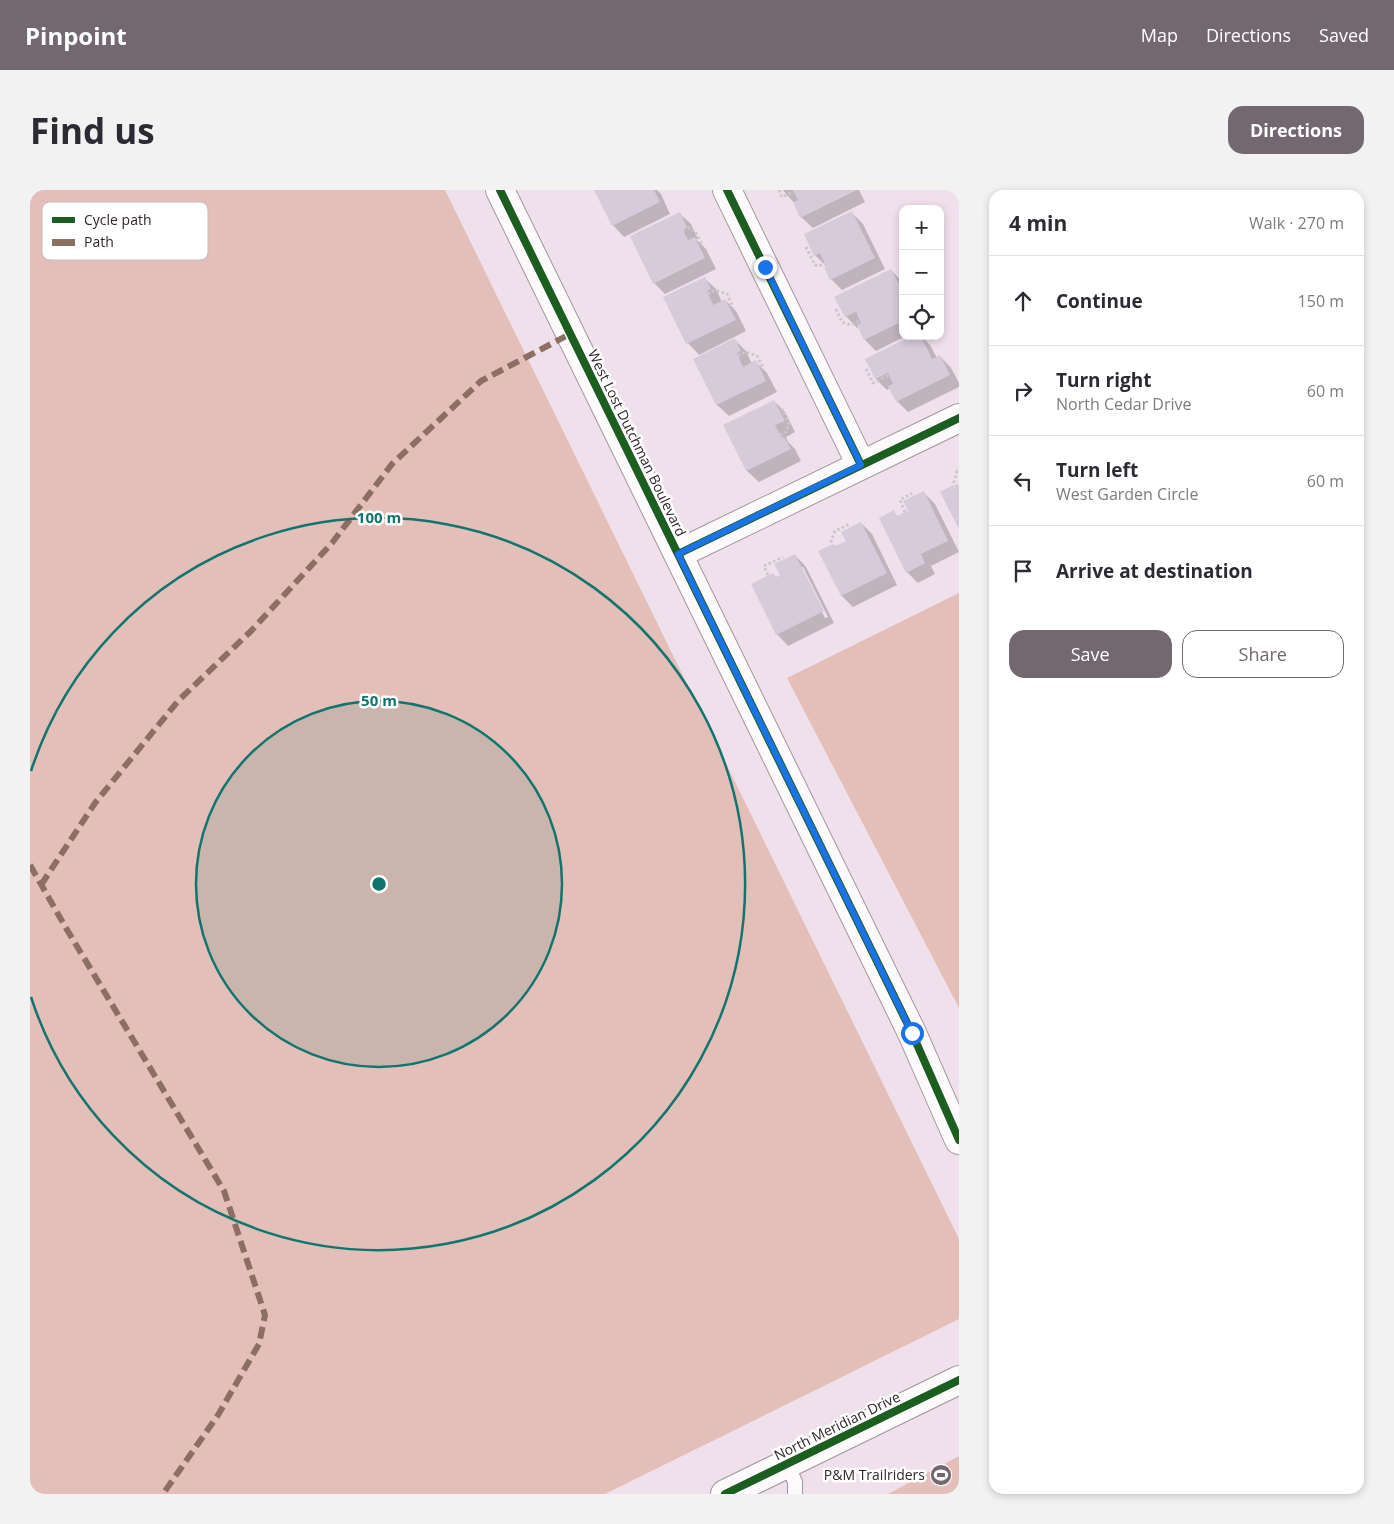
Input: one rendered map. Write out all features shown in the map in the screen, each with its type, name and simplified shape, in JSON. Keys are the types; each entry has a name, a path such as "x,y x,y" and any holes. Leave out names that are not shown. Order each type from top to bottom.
{"street":[{"name":"West Lost Dutchman Boulevard","path":"500,190 912,1033 959,1140"},
{"path":"727,190 861,465"},
{"path":"678,554 959,418"},
{"name":"North Meridian Drive","path":"725,1494 959,1380"}],"lane":[{"path":"787,1464 795,1482 795,1494"}],"path":[{"path":"779,190 782,197 794,192"},
{"path":"683,231 689,228 696,231 703,246"},
{"path":"806,247 815,265 819,266 825,263"},
{"path":"708,294 715,290 726,294 733,308"},
{"path":"836,309 842,322 851,325 860,321"},
{"path":"738,356 746,352 757,356 764,369"},
{"path":"866,369 873,383 889,375"},
{"path":"780,435 786,432 789,424 782,408"},
{"path":"957,487 954,482 959,470"},
{"path":"906,512 900,500 912,493"},
{"path":"834,546 831,541 835,531 850,524"},
{"path":"768,575 764,566 783,557"}],"shaded area":[{"path":"30,190 445,190 959,1239 959,1319 605,1494 30,1494"},
{"path":"959,593 959,1008 787,678"},
{"name":"P&M Trailriders","path":"959,1456 959,1494 888,1494"}],"building":[{"path":"594,190 654,190 660,202 612,226"},
{"path":"793,190 857,190 800,218 793,202 798,200"},
{"path":"852,211 875,258 830,280 820,253 814,256 804,234"},
{"path":"680,212 687,227 683,230 688,240 695,237 705,258 653,284 630,236"},
{"path":"891,269 899,284 899,323 864,340 857,325 861,323 856,312 845,317 834,297"},
{"path":"705,277 711,289 707,291 713,305 725,299 736,320 686,344 663,297"},
{"path":"735,338 741,351 737,353 743,367 756,360 766,381 716,405 693,359"},
{"path":"903,340 923,340 932,359 940,355 950,375 896,402 888,386 893,384 888,373 875,379 865,359"},
{"path":"774,400 785,421 775,425 791,449 746,471 723,425"},
{"path":"953,485 955,488 959,486 959,529 940,492"},
{"path":"924,491 948,541 921,554 925,563 906,573 879,518 894,510 897,516 908,511 903,501"},
{"path":"861,522 887,573 841,596 818,551 846,541 841,532"},
{"path":"795,554 824,611 776,635 751,584 773,573 776,577 780,575 774,564"}],"marked path":[{"path":"41,885 95,803 178,701 251,631 332,543 392,464 481,381 570,334"},
{"path":"30,865 224,1191 265,1315 259,1344 218,1415 163,1494"}],"cycle path":[{"path":"500,190 912,1033 959,1140"},
{"path":"727,190 861,465"},
{"path":"678,554 959,418"},
{"path":"725,1494 959,1380"}],"place":[{"name":"P&M Trailriders","path":"941,1475"}],"route":[{"path":"765,267 861,465 678,554 912,1033"}]}
